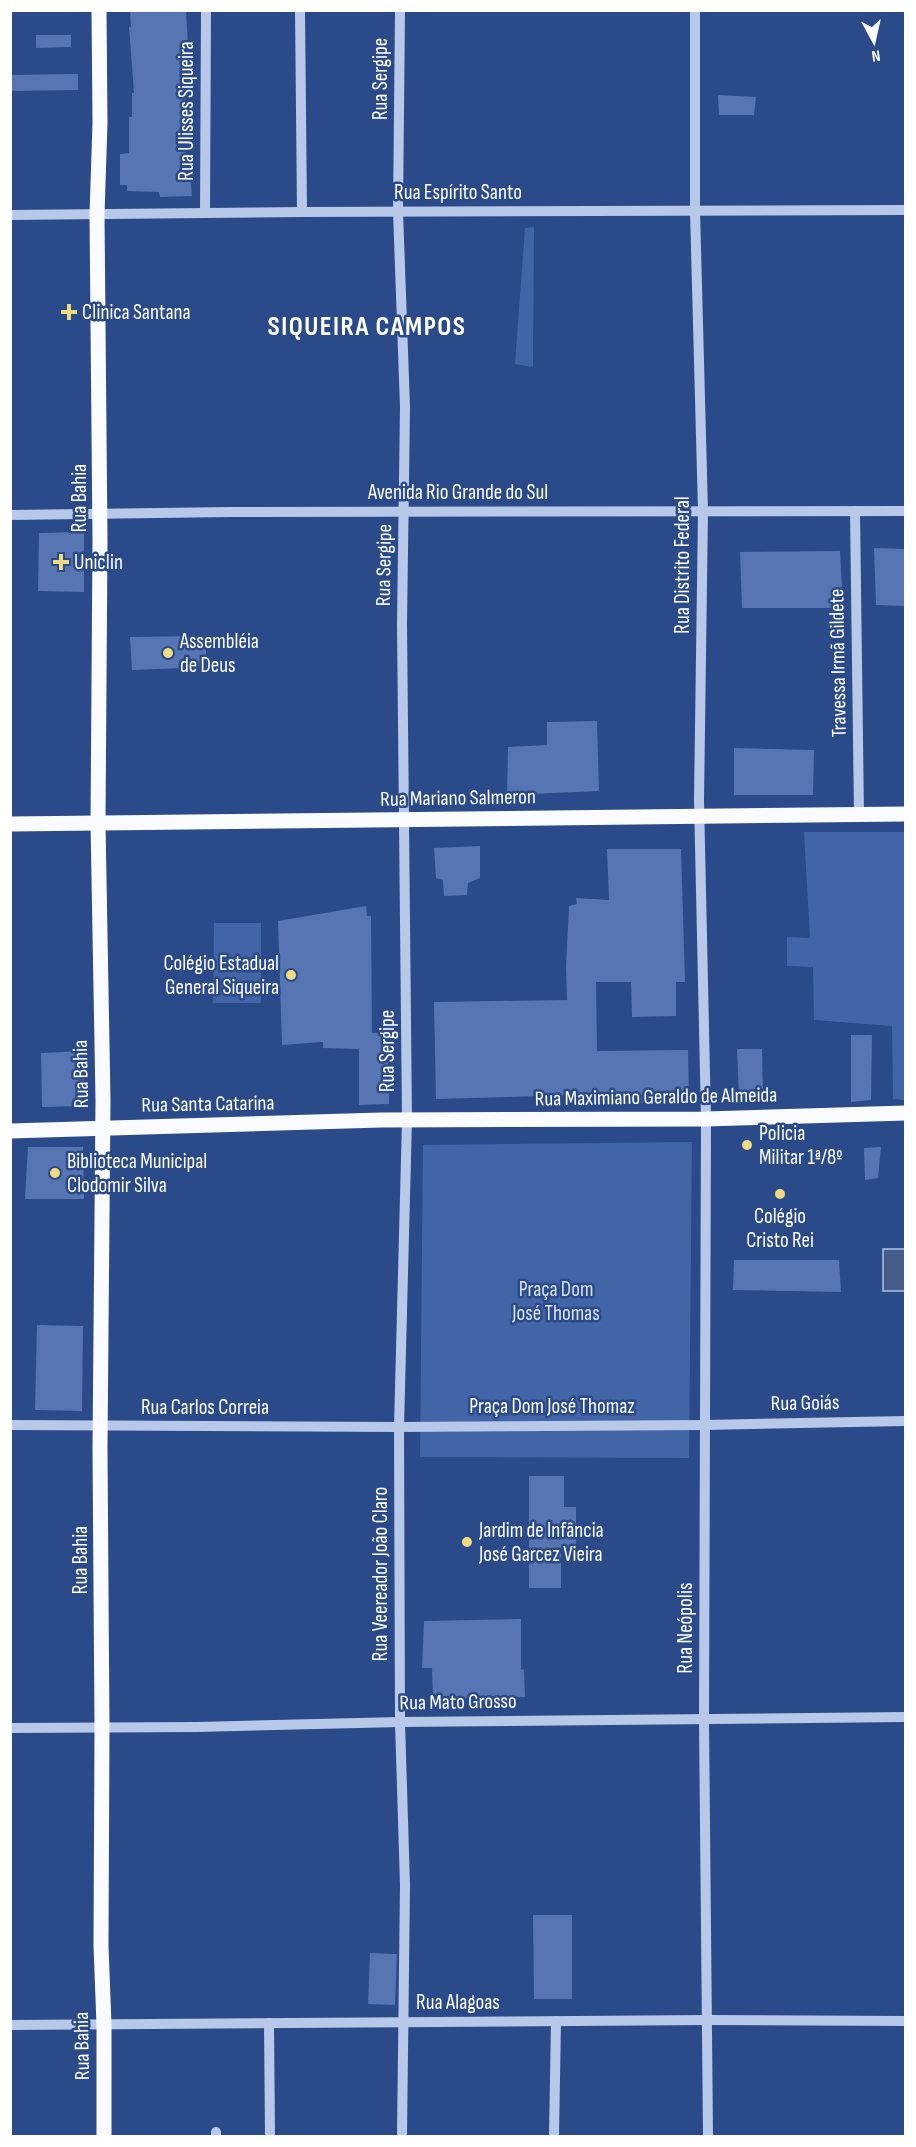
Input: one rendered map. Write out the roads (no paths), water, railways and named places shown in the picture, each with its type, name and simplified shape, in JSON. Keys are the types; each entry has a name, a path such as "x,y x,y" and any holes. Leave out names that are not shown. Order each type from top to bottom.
{"main road":[{"name":"Rua Bahia","path":"99,10 98,823 102,1129 101,1946 104,2136"},
{"name":"Rua Mariano Salmeron","path":"10,824 906,814"},
{"name":"Rua Maximiano Geraldo de Almeida","path":"407,1120 706,1119 906,1113"},
{"name":"Rua Santa Catarina","path":"10,1131 407,1120"}],"street":[{"name":"Rua Ulisses Siqueira","path":"205,212 206,10"},
{"path":"300,10 302,212"},
{"name":"Rua Sergipe","path":"400,10 398,212 405,407 402,624 406,819 407,1120"},
{"name":"Rua Distrito Federal","path":"695,10 695,211 703,511 700,816 706,1119"},
{"name":"Rua Espírito Santo","path":"10,215 205,212 906,210"},
{"name":"Avenida Rio Grande do Sul","path":"10,515 906,510"},
{"name":"Travessa Irmã Gildete","path":"855,511 859,815"},
{"name":"Rua Neópolis","path":"706,1119 704,1720 708,2136"},
{"name":"Rua Veereador João Claro","path":"402,2136 405,1885 400,1722 399,1427 407,1120"},
{"name":"Rua Goiás","path":"705,1425 906,1421"},
{"name":"Rua Carlos Correia","path":"10,1425 399,1427"},
{"name":"Praça Dom José Thomaz","path":"399,1427 705,1425"},
{"name":"Rua Mato Grosso","path":"10,1728 906,1717"},
{"name":"Rua Alagoas","path":"10,2025 402,2021 906,2021"},
{"path":"554,2136 556,2021"},
{"path":"269,2023 270,2136"}],"place":[{"name":"Clinica Santana","path":"69,312"},
{"name":"Uniclin","path":"61,562"},
{"name":"Assembléia de Deus","path":"168,653"},
{"name":"Colégio Estadual General Siqueira","path":"291,975"},
{"name":"Policia Militar 1ª/8º","path":"747,1145"},
{"name":"Biblioteca Municipal Clodomir Silva","path":"55,1173"},
{"name":"Colégio Cristo Rei","path":"780,1194"},
{"name":"Jardim de Infância José Garcez Vieira","path":"467,1542"}],"district":[{"name":"SIQUEIRA CAMPOS","path":"367,327"}],"park label":[{"name":"Praça Dom José Thomas","path":"556,1301"}]}
